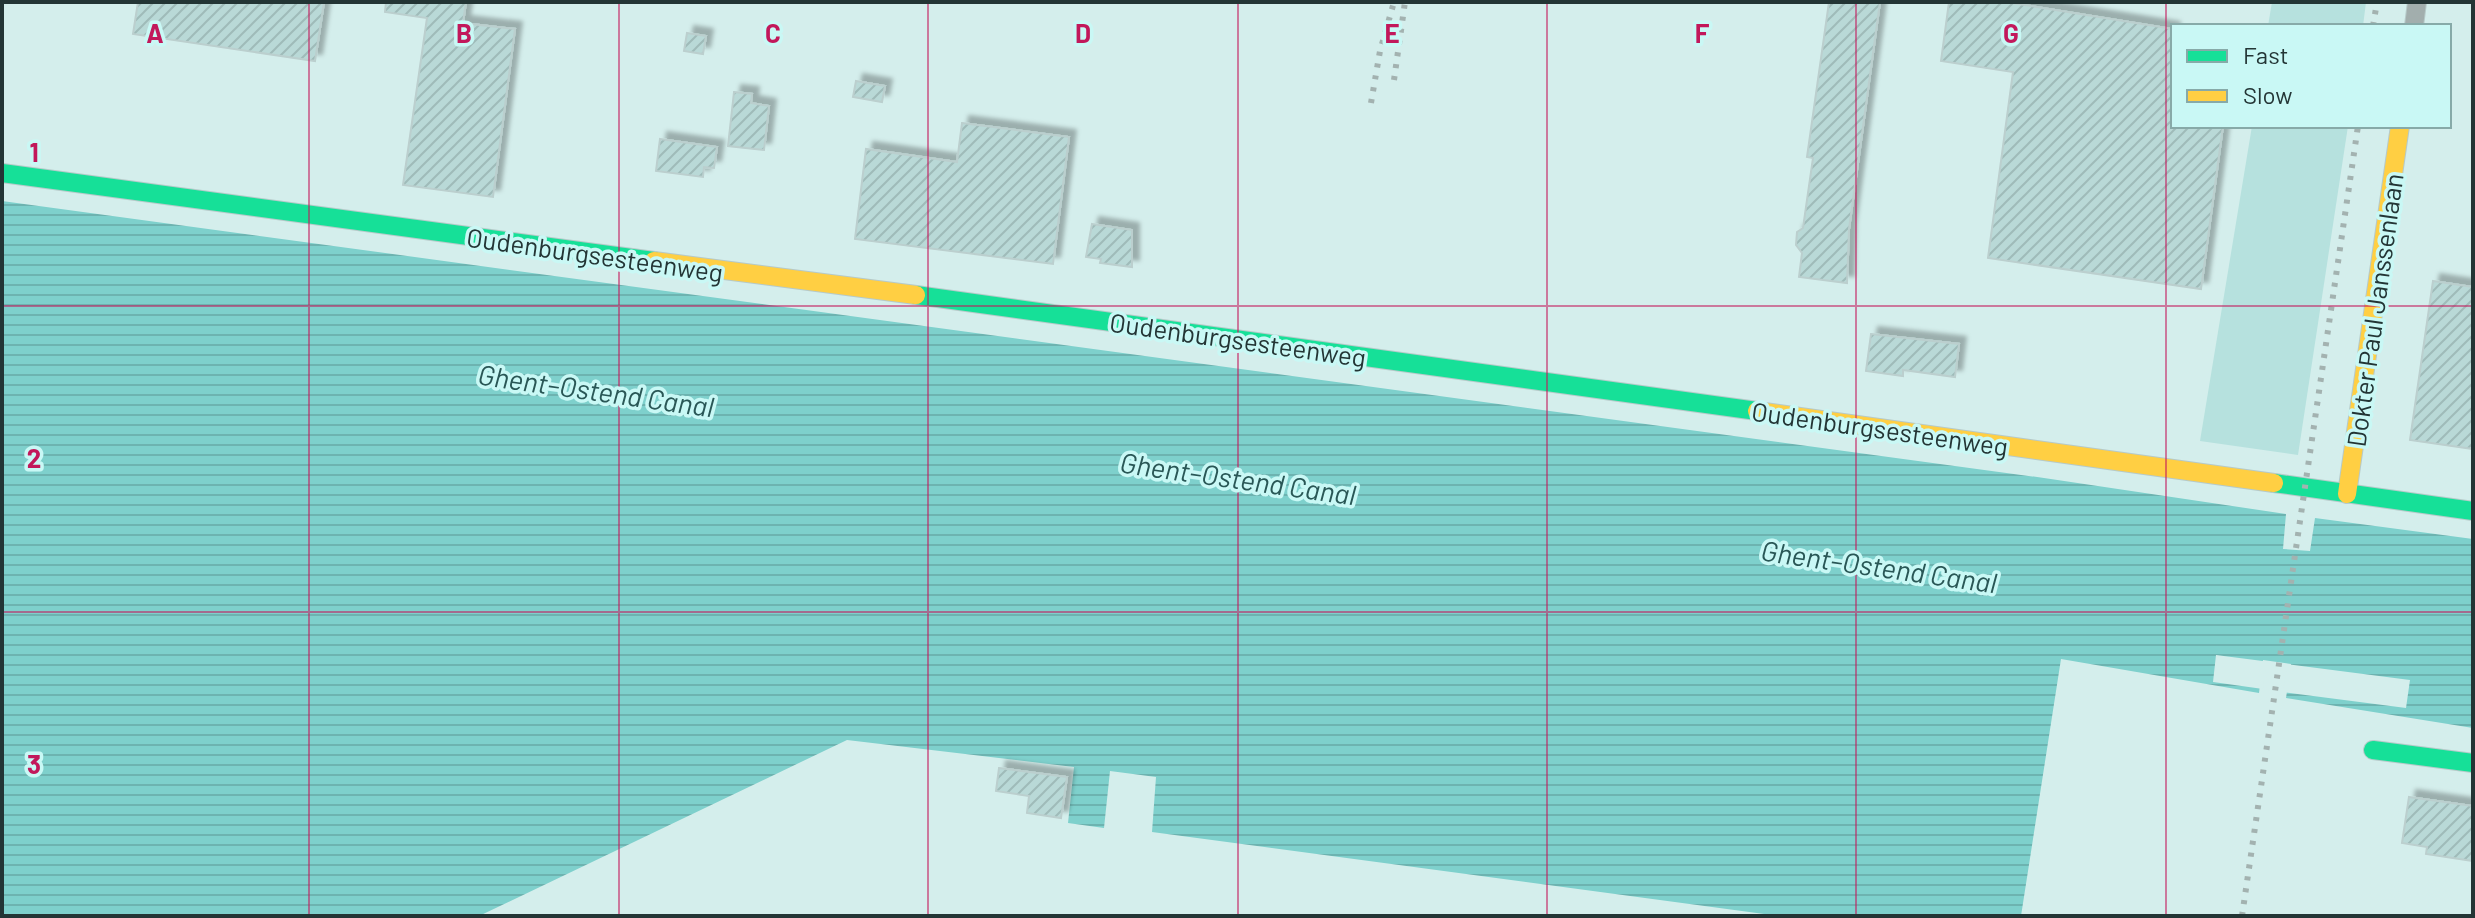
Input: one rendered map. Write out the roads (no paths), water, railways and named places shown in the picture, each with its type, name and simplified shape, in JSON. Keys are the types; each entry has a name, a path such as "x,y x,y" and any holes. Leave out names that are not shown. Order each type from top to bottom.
{"street":[{"path":"2414,24 2417,2"},
{"name":"Dokter Paul Janssenlaan","path":"2347,494 2400,128"},
{"name":"Oudenburgsesteenweg","path":"2,173 807,282 1031,309 2473,511"},
{"path":"2373,750 2473,763"}],"water":[{"name":"Ghent–Ostend Canal","path":"2,201 2044,478 2286,514 2283,549 2310,551 2315,518 2473,539 2473,728 2286,698 2291,664 2263,660 2259,693 2061,659 2021,916 1779,916 1152,832 1156,777 1110,771 1104,828 1068,823 1074,767 847,740 479,916 2,916"}],"railway":[{"path":"1371,103 1380,51 1394,2"},
{"path":"1394,80 1405,2"},
{"path":"2373,24 2377,2"},
{"path":"2242,916 2358,128"}]}
